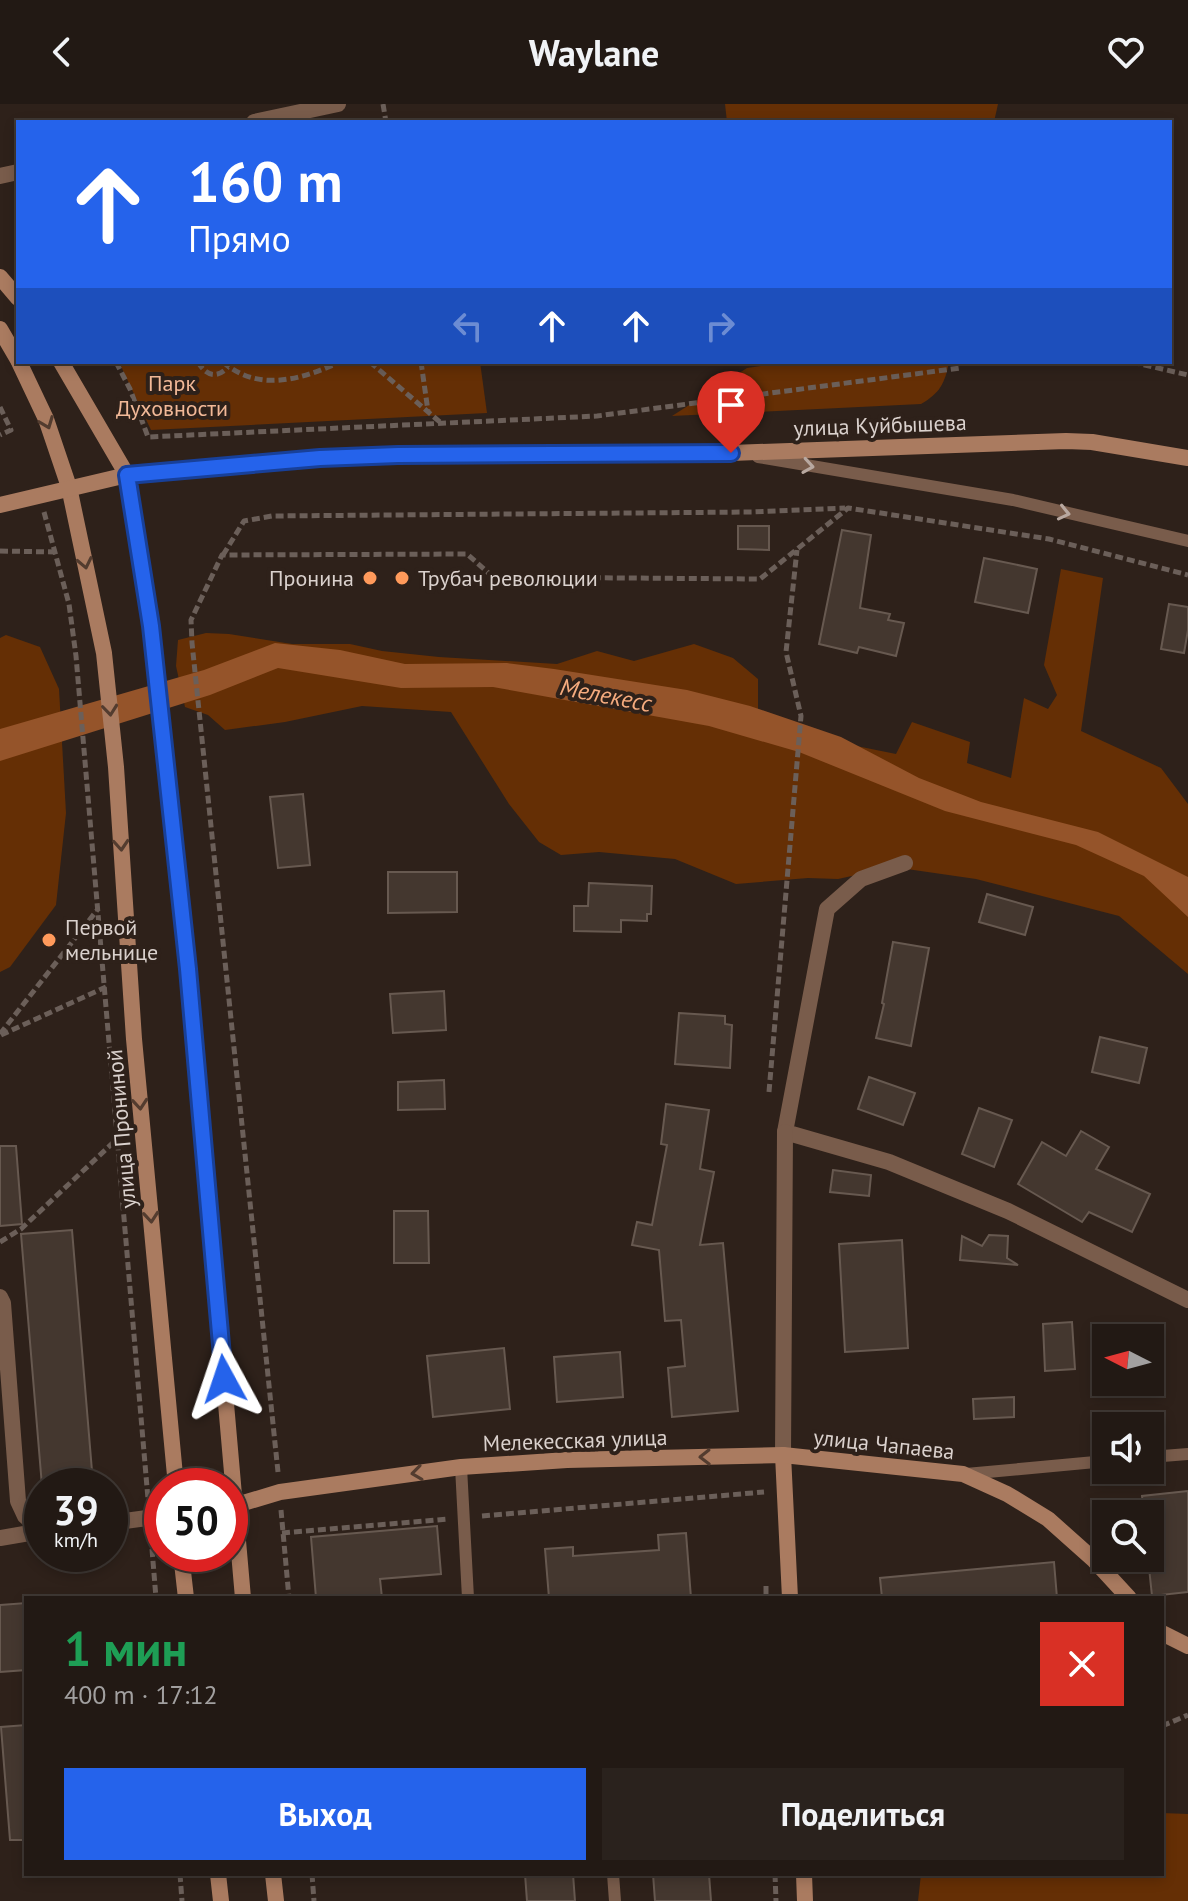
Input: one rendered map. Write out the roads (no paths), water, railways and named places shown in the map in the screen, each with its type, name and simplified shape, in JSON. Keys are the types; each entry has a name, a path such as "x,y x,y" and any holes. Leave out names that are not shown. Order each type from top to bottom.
{"main road":[{"path":"0,277 16,296"},
{"name":"улица Прониной","path":"0,329 16,356"},
{"name":"улица Прониной","path":"20,364 46,419 69,487 104,653 116,767 134,1039 174,1468"},
{"path":"62,364 127,475 154,647 188,969 230,1468"},
{"name":"улица Куйбышева","path":"0,505 127,475 320,458 731,453 1066,441 1092,442 1188,458"},
{"path":"783,1455 790,1596"},
{"name":"Мелекесская улица","path":"248,1502 280,1492 461,1467 567,1460 783,1455"},
{"name":"улица Чапаева","path":"783,1455 963,1474 1007,1494 1048,1519 1094,1560 1127,1596"},
{"path":"183,1572 186,1596"},
{"path":"240,1572 243,1596"},
{"path":"1164,1634 1188,1646"},
{"path":"218,1876 221,1901"},
{"path":"273,1876 276,1901"},
{"path":"804,1876 805,1901"}],"street":[{"path":"263,120 338,104"},
{"path":"783,1455 785,1132 827,909 861,879 905,863"},
{"path":"785,1132 889,1162 1008,1211 1188,1300"},
{"path":"0,1297 3,1303 18,1501 24,1514"},
{"path":"0,1538 24,1534"}],"lane":[{"path":"731,453 1013,500 1188,541"},
{"path":"1164,1456 1188,1454"},
{"path":"963,1474 1092,1462"},
{"path":"461,1467 468,1596"},
{"path":"613,1876 615,1901"}],"water":[{"name":"Мелекесс","path":"275,643 340,650 405,664 507,663 554,669 687,690 750,706 841,737 919,778 981,802 1098,832 1188,877 1188,917 1144,876 1076,845 945,811 799,752 709,726 493,687 401,688 278,668 210,695 0,761 0,729 204,670"}],"place":[{"name":"Пронина","path":"370,578"},
{"name":"Трубач революции","path":"402,578"},
{"name":"Первой мельнице","path":"49,940"}],"park label":[{"name":"Парк Духовности","path":"172,396"}]}
